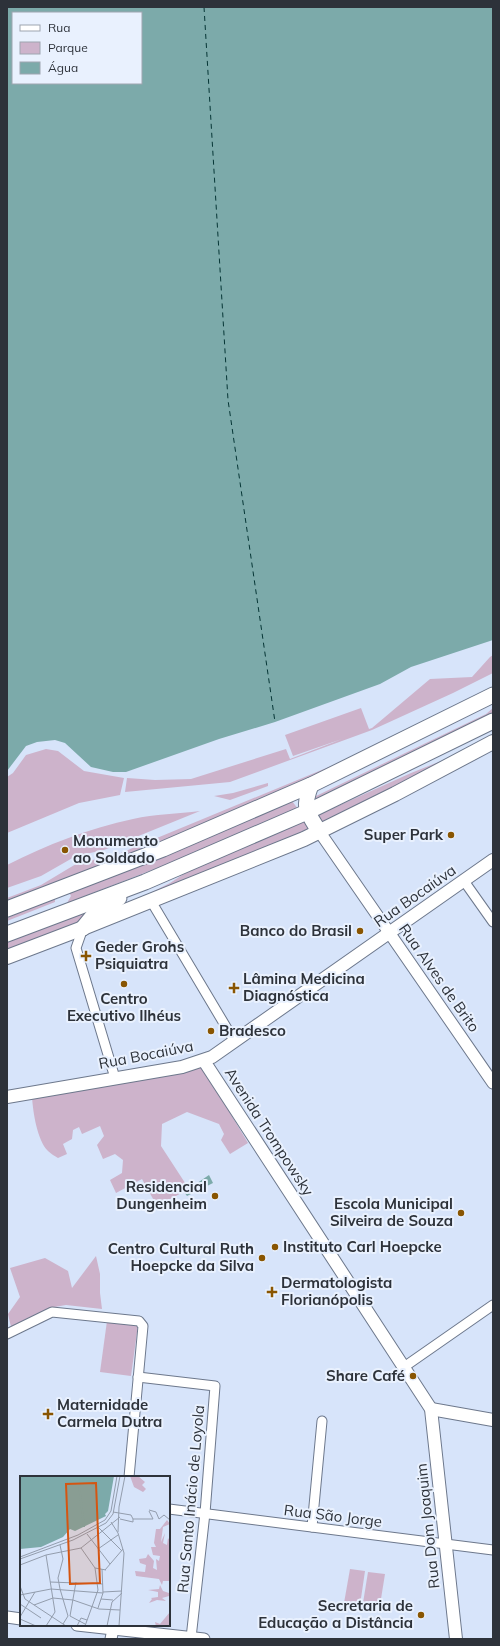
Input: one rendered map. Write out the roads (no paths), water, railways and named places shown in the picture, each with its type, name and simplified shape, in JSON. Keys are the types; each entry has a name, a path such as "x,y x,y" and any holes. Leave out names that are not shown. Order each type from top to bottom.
{"highway":[{"path":"7,909 163,849 311,785 493,695"},
{"path":"7,934 145,882 307,812 492,722"},
{"path":"311,785 306,802 307,812 319,831"},
{"path":"83,928 92,917 105,907 145,882"},
{"path":"47,919 60,906 62,901 59,889"}],"main road":[{"path":"7,957 297,842 395,794 493,742"},
{"name":"Rua Bocaiúva","path":"7,1097 182,1067 204,1061 235,1042 493,860"},
{"name":"Avenida Trompowsky","path":"204,1061 431,1410"},
{"path":"431,1410 493,1420"},
{"name":"Rua Dom Joaquim","path":"431,1410 456,1639"}],"street":[{"name":"Rua Alves de Brito","path":"319,831 493,1083"},
{"path":"464,881 493,922"},
{"path":"151,901 235,1042"},
{"path":"83,928 76,948 115,1078"},
{"path":"404,1367 493,1305"},
{"path":"7,1334 52,1312 142,1323 143,1326 128,1476"},
{"name":"Rua Santo Inácio de Loyola","path":"138,1377 214,1386 205,1513 192,1638"},
{"path":"312,1527 322,1421"},
{"name":"Rua São Jorge","path":"170,1509 493,1550"},
{"path":"7,1617 20,1619"},
{"path":"83,1626 113,1631 204,1639"}],"water":[{"path":"7,7 493,7 493,640 411,667 380,684 275,722 219,739 126,772 113,772 91,767 65,743 55,740 37,742 26,746 7,771"},
{"path":"209,1175 213,1183 187,1196 184,1192"}],"place":[{"name":"Super Park","path":"451,835"},
{"name":"Monumento ao Soldado","path":"65,850"},
{"name":"Banco do Brasil","path":"360,931"},
{"name":"Geder Grohs Psiquiatra","path":"86,956"},
{"name":"Centro Executivo Ilhéus","path":"124,984"},
{"name":"Lâmina Medicina Diagnóstica","path":"234,988"},
{"name":"Bradesco","path":"211,1031"},
{"name":"Residencial Dungenheim","path":"215,1196"},
{"name":"Escola Municipal Silveira de Souza","path":"461,1213"},
{"name":"Instituto Carl Hoepcke","path":"275,1247"},
{"name":"Centro Cultural Ruth Hoepcke da Silva","path":"262,1258"},
{"name":"Dermatologista Florianópolis","path":"272,1292"},
{"name":"Share Café","path":"413,1376"},
{"name":"Maternidade Carmela Dutra","path":"48,1414"},
{"name":"Secretaria de Educação a Distância","path":"421,1615"}]}
